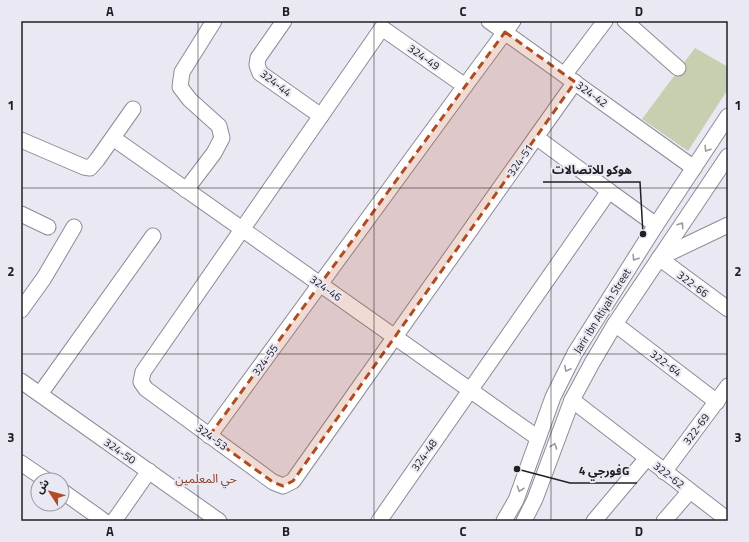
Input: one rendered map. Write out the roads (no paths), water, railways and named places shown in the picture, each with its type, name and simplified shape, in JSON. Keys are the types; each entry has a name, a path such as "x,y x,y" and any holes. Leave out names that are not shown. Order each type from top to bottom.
{"street":[{"path":"186,190 214,153 222,138 219,126 190,100 180,87 182,72 214,21"},
{"name":"324-44","path":"284,21 258,58 258,69 260,73 321,116"},
{"name":"324-42","path":"489,21 509,26 570,78 694,168"},
{"path":"536,137 605,21"},
{"path":"625,21 678,68"},
{"name":"324-49","path":"241,228 321,116 377,24 465,86"},
{"path":"320,284 509,26"},
{"path":"21,140 84,167 90,168 133,109"},
{"name":"Jarir ibn Atiyah Street","path":"504,521 516,500 553,397 575,354 656,225 728,116"},
{"name":"324-51","path":"395,337 536,137 656,225"},
{"name":"324-46","path":"113,138 538,438"},
{"name":"Jarir ibn Atiyah Street","path":"524,521 535,499 572,400 615,324 728,156"},
{"path":"470,389 609,191"},
{"path":"21,214 48,227"},
{"path":"659,258 727,226"},
{"path":"21,310 44,278 74,227"},
{"name":"324-53","path":"241,228 143,372 141,382 146,389 272,482 283,486 293,481 395,337"},
{"path":"40,394 153,236"},
{"name":"322-66","path":"659,258 728,309"},
{"name":"324-55","path":"210,436 320,284"},
{"path":"618,285 634,296"},
{"name":"322-64","path":"615,324 716,402"},
{"name":"324-50","path":"21,381 220,521"},
{"name":"322-69","path":"664,472 728,386"},
{"name":"324-48","path":"379,521 470,389"},
{"name":"322-62","path":"572,400 728,520"},
{"path":"594,521 647,458"},
{"path":"21,463 34,472"},
{"path":"114,521 149,471"},
{"path":"664,521 690,491"},
{"path":"70,497 104,521"}],"place":[{"name":"هوكو للاتصالات","path":"643,234"},
{"name":"فورجي 4G","path":"517,469"}],"district":[{"name":"حي المعلمين","path":"206,479"}]}
